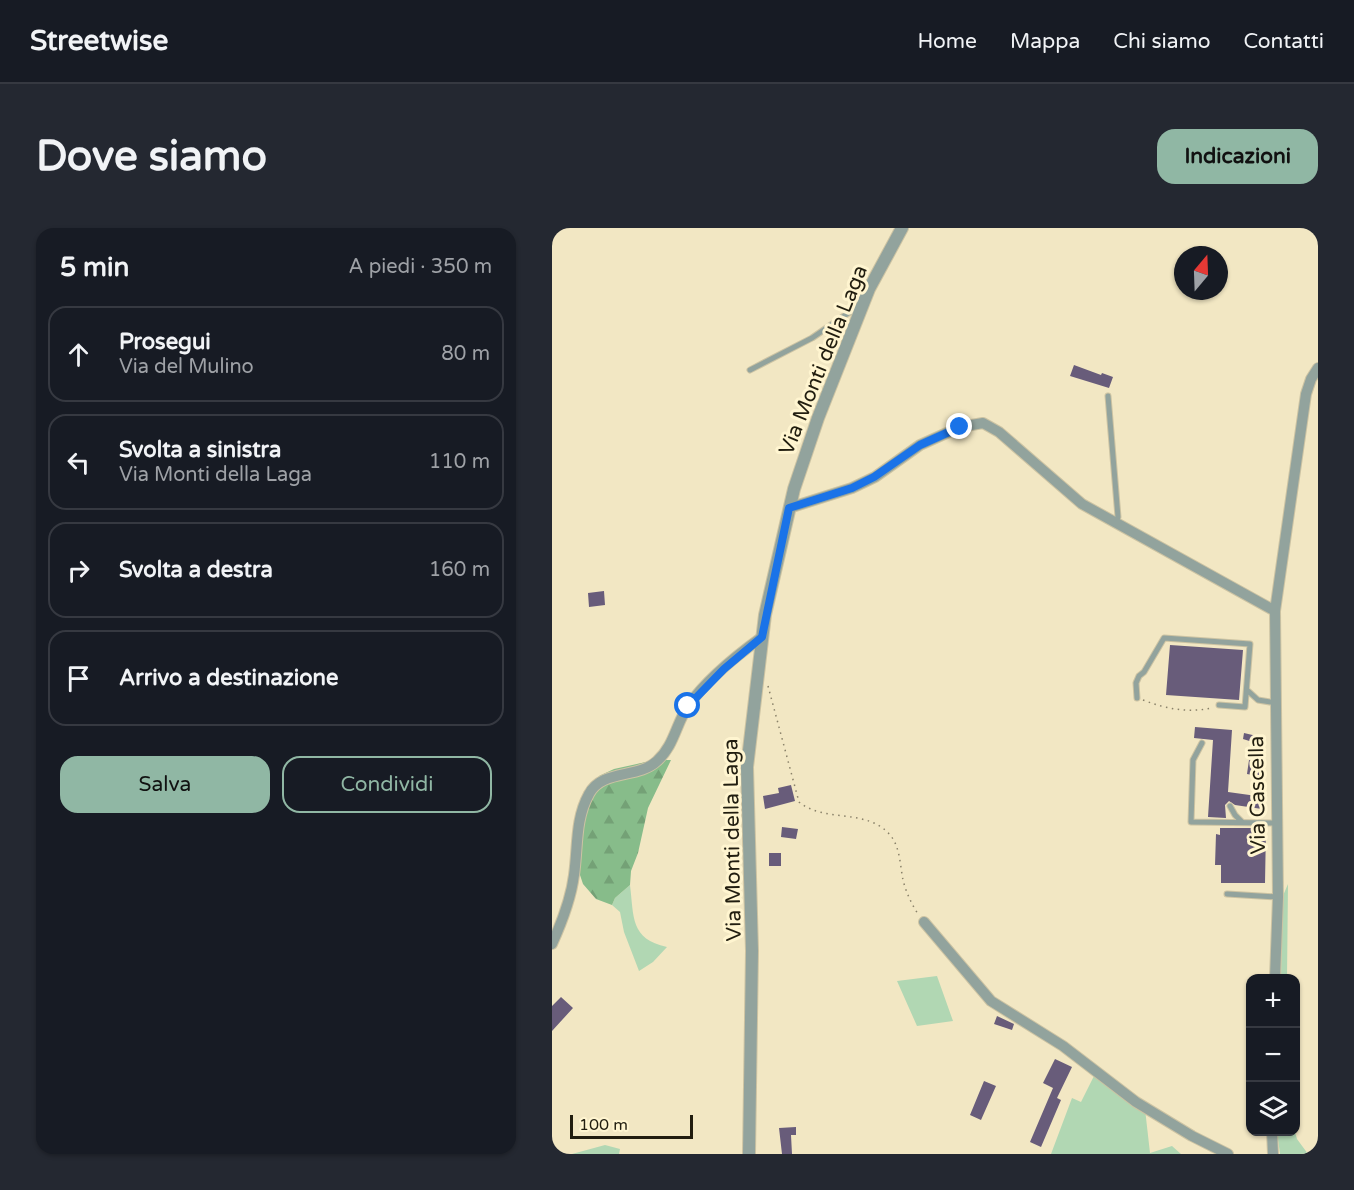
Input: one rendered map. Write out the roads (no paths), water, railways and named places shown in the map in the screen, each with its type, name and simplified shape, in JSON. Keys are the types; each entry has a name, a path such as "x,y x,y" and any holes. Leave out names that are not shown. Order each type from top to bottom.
{"street":[{"name":"Via Monti della Laga","path":"749,1154 752,941 747,767 762,637 789,508 818,418 863,303 902,228"},
{"name":"Via Cascella","path":"1275,974 1278,897 1275,610 1305,394 1318,368"},
{"path":"789,508 852,488 874,477 920,445 960,427 983,423 999,432 1082,504 1275,610"},
{"path":"552,944 570,896 575,871 578,831 584,806 591,790 604,780 642,771 659,759 670,745 683,715 694,698 728,665 762,637"},
{"path":"924,922 992,1000 1063,1046 1136,1102 1174,1126 1228,1154"},
{"path":"1272,1136 1273,1154"}],"lane":[{"path":"750,370 812,338 863,303"},
{"path":"1108,396 1118,517 1116,523"},
{"path":"1137,698 1138,676 1144,672 1164,638 1250,644 1245,707 1219,705"},
{"path":"1247,690 1258,700 1276,703"},
{"path":"1202,742 1192,760 1191,822 1277,823"},
{"path":"1230,806 1242,822"},
{"path":"1227,894 1278,897"}]}
